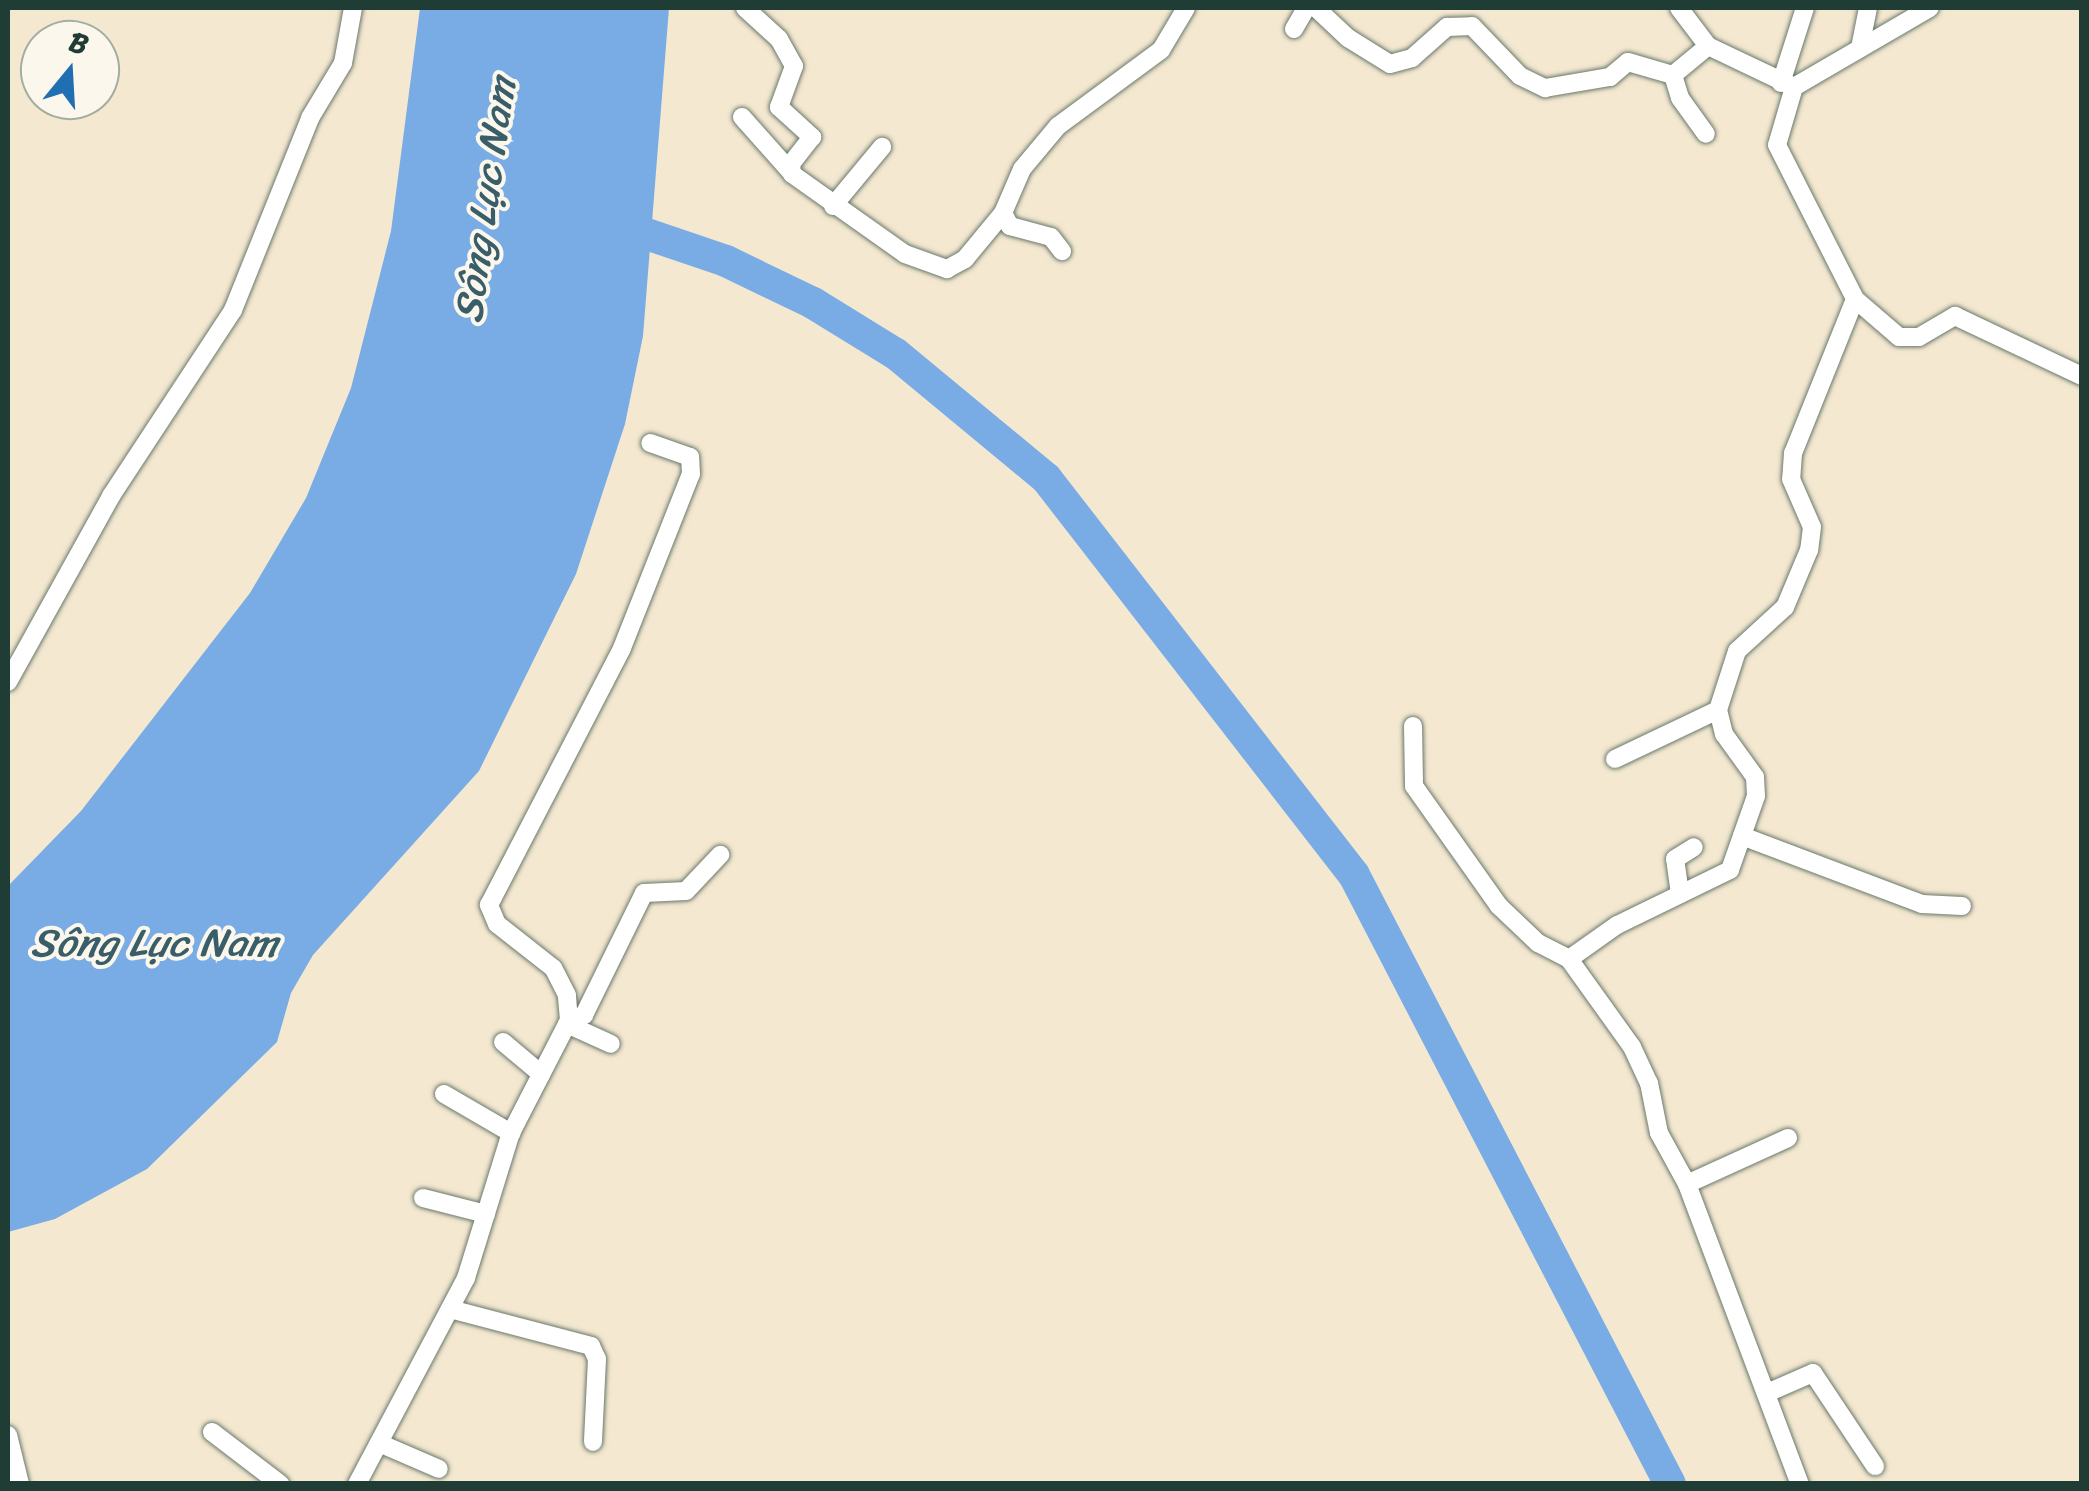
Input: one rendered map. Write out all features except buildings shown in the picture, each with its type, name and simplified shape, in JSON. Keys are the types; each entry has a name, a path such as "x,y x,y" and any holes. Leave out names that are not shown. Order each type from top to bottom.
{"street":[{"path":"8,680 111,496 233,310 310,118 343,63 353,8"},
{"path":"745,8 780,39 794,66 778,102 812,137 790,171"},
{"path":"742,116 790,171 833,206 905,254 947,269 965,259 1003,213 1022,169 1058,126 1161,50 1186,8"},
{"path":"1294,29 1306,8"},
{"path":"1316,8 1348,38 1390,64 1412,58 1447,27 1479,30 1520,76 1545,88 1610,76 1628,62 1673,76"},
{"path":"1443,8 1447,27"},
{"path":"1678,8 1708,46 1788,85"},
{"path":"1805,8 1777,145 1855,300 1900,336 1919,336 1955,316 2082,376"},
{"path":"1860,48 1868,8"},
{"path":"1788,85 1888,38 1930,8"},
{"path":"1673,76 1708,46"},
{"path":"1673,76 1680,98 1706,134"},
{"path":"833,206 882,147"},
{"path":"1003,213 1010,226 1051,236 1062,251"},
{"path":"1569,959 1680,894 1730,870 1758,785 1724,734 1718,710 1737,651 1786,607 1810,550 1812,527 1791,478 1793,453 1855,300"},
{"path":"356,1484 450,1308 486,1214 510,1133 568,1022 567,995 553,968 497,924 489,905 622,648 691,474 690,457 650,443"},
{"path":"1615,759 1718,710"},
{"path":"1413,726 1414,786 1499,906 1538,943 1569,959 1632,1047 1650,1084 1659,1133 1687,1184 1800,1484"},
{"path":"1742,836 1922,904 1962,906"},
{"path":"1680,894 1675,859 1694,847"},
{"path":"568,1022 584,1015 644,893 686,891 720,854"},
{"path":"568,1022 611,1044"},
{"path":"504,1042 541,1074"},
{"path":"444,1094 510,1133"},
{"path":"1687,1184 1788,1138"},
{"path":"423,1198 486,1214"},
{"path":"450,1308 592,1346 597,1358 594,1442"},
{"path":"1767,1393 1813,1374 1874,1466"},
{"path":"212,1432 280,1484"},
{"path":"8,1435 20,1484"},
{"path":"378,1444 440,1469"}],"water":[{"name":"Sông Lục Nam","path":"420,8 669,8 643,336 625,424 576,574 479,771 313,955 291,993 277,1042 147,1169 55,1219 8,1232 8,886 81,811 250,593 306,498 351,388 391,231"}],"waterway":[{"path":"614,223 726,261 813,303 896,354 1046,478 1354,875 1670,1484"}]}
